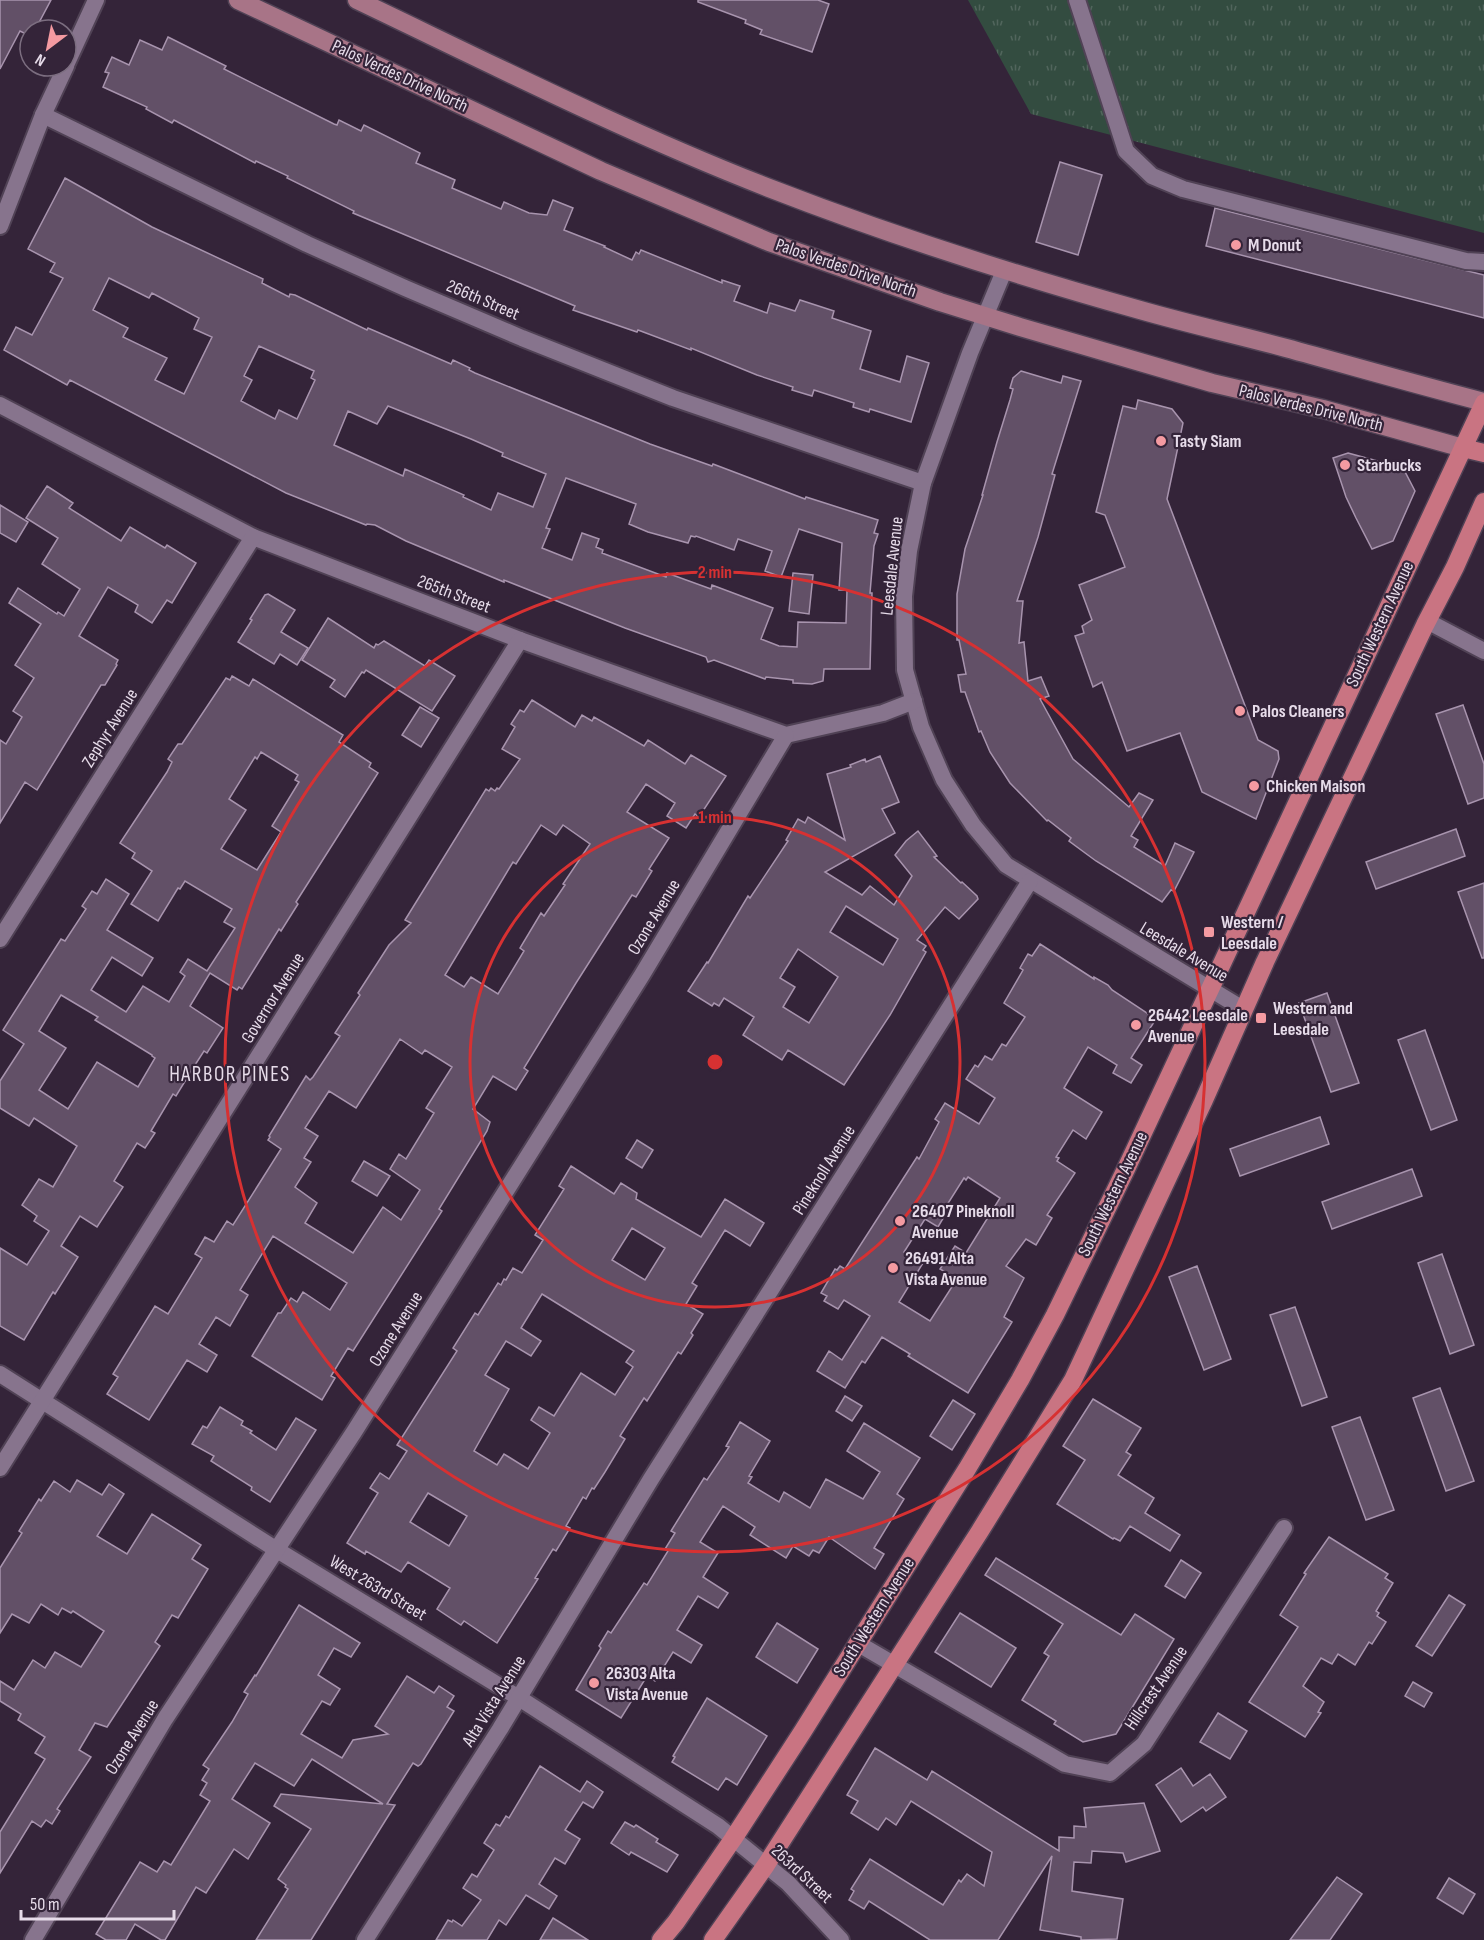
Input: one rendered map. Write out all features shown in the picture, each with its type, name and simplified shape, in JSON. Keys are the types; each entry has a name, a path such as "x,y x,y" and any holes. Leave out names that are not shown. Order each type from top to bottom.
{"main road":[{"name":"Palos Verdes Drive North","path":"238,0 522,134 769,242 985,316 1212,383 1323,408 1484,453"},
{"path":"357,0 544,90 727,170 870,225 1004,271 1484,403"},
{"name":"South Western Avenue","path":"661,1940 733,1839 858,1643 967,1469 1045,1334 1126,1169 1484,403"},
{"path":"713,1940 766,1865 980,1531 1073,1380 1204,1100 1243,1009 1484,502"}],"street":[{"path":"78,40 96,0"},
{"path":"1077,0 1126,151 1152,176 1183,189 1466,261 1484,262"},
{"path":"0,226 43,116 60,78"},
{"name":"266th Street","path":"43,116 307,244 501,329 673,398 923,483"},
{"name":"Leesdale Avenue","path":"1004,271 923,483 909,550 904,596 905,670 921,727 944,780 973,825 1006,865 1243,1009"},
{"name":"265th Street","path":"0,405 253,537 520,640 786,735"},
{"name":"Zephyr Avenue","path":"0,939 253,537"},
{"path":"1427,621 1484,651"},
{"name":"Governor Avenue","path":"0,1468 520,640"},
{"path":"786,735 883,713 914,701"},
{"name":"Ozone Avenue","path":"33,1940 165,1719 354,1432 642,975 786,735"},
{"name":"Pineknoll Avenue","path":"651,1479 1030,881"},
{"name":"West 263rd Street","path":"0,1374 278,1550 646,1778 718,1826 733,1839"},
{"name":"Alta Vista Avenue","path":"365,1940 519,1698 651,1479"},
{"name":"Hillcrest Avenue","path":"858,1643 1065,1764 1110,1773 1144,1744 1284,1528"},
{"name":"263rd Street","path":"733,1839 788,1882 841,1940"}],"green space":[{"path":"968,0 1484,0 1484,233 1031,114"}],"building":[{"path":"0,0 51,0 41,18 18,18 18,35 0,69"},
{"path":"698,0 818,0 829,4 812,52 760,34 762,30 745,23 746,20 698,2"},
{"path":"168,37 226,66 224,69 334,124 337,125 339,120 361,131 364,125 420,153 416,163 455,180 452,188 501,209 504,202 529,213 547,215 553,200 573,208 564,230 605,246 632,260 636,252 639,254 641,250 722,283 722,280 740,286 734,301 767,313 770,303 795,311 800,300 834,311 832,318 871,331 860,369 900,382 907,356 929,363 911,422 870,409 869,412 853,407 854,403 814,390 812,396 792,390 793,387 691,348 691,350 638,330 637,332 573,310 575,306 353,213 354,211 287,178 288,176 256,161 255,163 174,120 172,123 146,109 147,107 103,87 109,73 105,72 112,57 129,65 140,40 162,50"},
{"path":"1060,162 1102,175 1078,255 1036,242"},
{"path":"65,178 152,227 263,279 262,283 289,297 290,294 295,295 367,330 368,328 451,364 453,360 475,373 650,444 712,466 713,464 805,499 806,497 878,520 874,533 878,534 874,546 870,593 872,593 870,669 824,669 823,681 812,684 793,683 793,680 766,677 765,679 714,660 708,662 706,657 504,580 504,582 406,541 375,525 366,525 286,493 70,380 67,385 4,350 16,327 32,335 63,278 50,272 55,263 28,249","holes":["109,278 149,298 152,293 199,318 194,329 212,337 184,394 155,380 167,358 123,337 128,328 93,310","259,346 314,371 311,378 315,380 297,419 279,410 275,419 241,401 252,380 244,376","388,406 471,439 503,453 502,456 546,474 533,507 498,493 491,510 463,497 464,495 405,469 403,476 334,445 348,411 377,424","566,478 636,504 629,524 648,532 688,543 691,536 696,536 734,550 738,539 772,551 765,571 781,577 799,529 842,543 839,590 847,590 846,623 798,622 797,647 779,646 761,639 773,608 712,585 711,589 667,573 666,577 602,553 603,550 596,547 599,539 582,533 572,560 542,548 550,529 546,528"]},
{"path":"1215,208 1484,275 1484,318 1206,246"},
{"path":"1021,371 1061,383 1063,376 1081,381 1052,474 1055,475 1038,537 1017,601 1023,601 1019,643 1024,642 1028,681 1041,677 1049,696 1040,699 1073,759 1129,807 1139,793 1153,800 1131,836 1138,840 1134,847 1165,866 1175,843 1194,852 1174,891 1171,890 1162,902 1096,861 1069,841 1071,838 1047,821 1010,783 990,752 981,731 979,732 965,692 961,692 958,675 966,674 959,640 957,640 957,594 965,549 1010,400 1013,378"},
{"path":"1138,400 1172,409 1183,423 1167,499 1258,740 1278,751 1279,759 1256,819 1202,792 1180,733 1127,751 1102,682 1093,687 1075,636 1084,633 1082,626 1092,620 1079,585 1125,567 1105,515 1096,512 1123,406 1136,409"},
{"path":"1348,453 1403,468 1415,491 1393,541 1372,549 1346,497 1333,458"},
{"path":"47,486 73,503 69,508 121,541 130,527 165,548 167,545 196,563 172,603 167,600 152,623 135,612 138,605 108,587 79,636 118,660 117,665 105,685 101,685 37,790 25,782 0,823 0,740 6,744 22,717 13,711 34,678 15,665 41,624 9,603 18,588 57,614 58,612 64,616 80,589 42,564 58,538 26,518"},
{"path":"0,505 28,522 16,542 0,533"},
{"path":"793,573 813,575 809,614 789,611"},
{"path":"268,594 295,610 281,632 308,648 297,665 280,654 274,664 238,642 265,595"},
{"path":"328,618 374,648 376,644 384,641 425,666 429,660 455,676 432,711 366,670 362,672 345,697 330,687 335,680 302,660"},
{"path":"232,676 249,686 253,679 343,735 339,742 371,763 369,767 378,773 296,902 298,904 281,931 279,929 242,989 239,987 237,990 210,973 190,1006 223,1028 207,1053 204,1051 176,1096 173,1094 151,1131 155,1133 145,1148 137,1143 114,1181 123,1187 97,1227 80,1216 61,1246 78,1257 55,1294 53,1292 24,1340 0,1326 0,1248 27,1265 49,1231 34,1221 37,1216 22,1205 39,1179 53,1187 77,1146 34,1118 29,1126 0,1108 0,1081 24,1044 3,1030 61,939 65,941 86,909 82,906 92,891 97,894 106,879 129,894 107,930 153,958 142,976 112,957 91,990 126,1012 143,986 169,1002 185,976 180,972 188,959 207,971 235,928 224,922 232,909 185,881 180,889 178,888 158,921 131,904 152,871 132,858 135,853 120,843 167,772 172,762 168,759 178,744 182,744 226,678 230,680","holes":["261,752 298,775 295,780 299,782 272,826 281,832 257,870 221,849 246,810 229,799 255,757 257,759","61,995 98,1017 95,1020 155,1058 138,1087 97,1062 68,1109 39,1090 66,1048 39,1031"]},
{"path":"532,700 575,727 582,715 592,721 594,717 644,746 648,740 685,764 691,755 726,776 699,817 695,814 686,828 667,816 675,803 646,784 627,812 669,838 649,869 652,871 636,897 632,895 576,983 524,1068 528,1071 516,1090 493,1076 473,1109 490,1122 487,1131 439,1209 442,1211 353,1351 348,1348 331,1376 335,1378 322,1400 252,1356 278,1313 281,1313 291,1298 297,1302 303,1292 330,1310 347,1283 273,1236 240,1290 248,1295 230,1326 216,1317 199,1344 217,1355 207,1372 187,1360 149,1420 107,1394 118,1377 113,1374 155,1306 168,1314 202,1258 195,1254 205,1237 214,1242 227,1221 233,1225 281,1149 268,1140 269,1136 306,1076 310,1080 313,1077 340,1036 335,1033 389,945 411,923 405,920 486,789 489,791 491,788 495,791 499,789 520,759 502,749 515,727 511,724 520,710 524,712","holes":["541,825 556,835 563,825 590,844 544,916 541,913 520,948 524,951 498,994 471,977 464,987 445,975 513,862 516,864","400,1039 422,1054 425,1050 452,1067 426,1108 434,1113 406,1159 399,1154 390,1169 420,1190 401,1220 383,1207 353,1253 305,1223 317,1203 295,1187 311,1162 304,1158 318,1136 305,1128 329,1091 356,1108"]},
{"path":"1463,705 1484,764 1484,798 1468,804 1436,714"},
{"path":"420,707 439,718 421,747 402,735"},
{"path":"880,756 899,802 882,809 895,833 825,872 862,895 870,886 894,905 912,876 895,855 918,831 937,856 934,857 978,899 959,919 945,907 917,940 926,946 923,950 926,952 890,1015 844,1085 788,1050 782,1060 743,1035 754,1017 724,998 719,1006 714,1003 712,1006 688,991 708,963 748,896 750,898 788,841 786,840 798,819 805,823 808,817 845,840 827,774 851,767 850,765 865,759 866,762","holes":["846,906 898,939 883,965 830,932","798,949 838,977 809,1023 783,1007 795,987 780,978"]},
{"path":"1456,829 1465,856 1376,889 1366,862"},
{"path":"1484,883 1484,958 1482,958 1458,892"},
{"path":"1040,944 1094,979 1094,977 1108,985 1156,1019 1131,1058 1142,1065 1131,1083 1113,1073 1117,1065 1088,1047 1064,1088 1102,1112 1086,1139 1073,1130 1056,1157 1059,1158 1057,1161 1075,1173 1047,1215 1052,1218 1036,1245 1026,1239 1006,1266 1024,1278 1004,1317 1012,1322 968,1393 882,1337 865,1363 862,1361 845,1388 817,1371 829,1351 842,1360 870,1316 844,1300 838,1309 824,1301 827,1296 821,1293 835,1269 837,1270 840,1266 845,1269 917,1157 919,1159 939,1122 935,1119 945,1103 979,1124 995,1098 966,1079 975,1065 978,1067 985,1056 992,1060 1002,1044 1006,1046 1025,1017 1004,1003 1023,970 1020,968 1028,954 1032,956","holes":["968,1177 1000,1198 966,1253 955,1246 940,1269 957,1279 930,1321 899,1302 923,1263 904,1252 925,1219 938,1227 948,1210 945,1208 964,1178 966,1180"]},
{"path":"1327,993 1359,1083 1331,1092 1299,1003"},
{"path":"1425,1030 1457,1120 1431,1130 1398,1040"},
{"path":"1320,1117 1329,1144 1240,1176 1230,1149"},
{"path":"637,1140 653,1150 642,1168 626,1158"},
{"path":"364,1161 390,1176 377,1196 352,1181"},
{"path":"571,1166 614,1194 621,1183 637,1193 636,1199 701,1237 725,1199 764,1223 750,1246 725,1230 692,1283 697,1286 686,1304 703,1314 691,1333 693,1335 681,1354 678,1352 647,1401 644,1398 620,1436 625,1439 594,1489 592,1488 586,1499 583,1497 566,1526 570,1528 556,1551 553,1549 535,1578 538,1579 497,1643 464,1621 461,1625 437,1609 450,1588 408,1562 401,1572 366,1551 365,1554 347,1543 378,1493 370,1488 380,1473 389,1479 407,1451 397,1445 457,1351 453,1348 475,1313 478,1315 498,1283 501,1285 504,1279 506,1280 513,1268 522,1273 543,1240 535,1235 564,1189 559,1186","holes":["632,1228 665,1248 645,1280 612,1260","542,1294 634,1351 626,1362 633,1367 615,1395 581,1373 554,1416 539,1407 531,1420 550,1433 528,1469 504,1454 497,1465 474,1451 509,1389 485,1375 506,1341 531,1356 541,1341 521,1328","428,1493 467,1516 449,1546 410,1522"]},
{"path":"1412,1169 1422,1196 1332,1229 1322,1202"},
{"path":"1442,1254 1474,1345 1450,1354 1418,1263"},
{"path":"1197,1266 1231,1359 1204,1370 1169,1277"},
{"path":"1295,1307 1327,1397 1302,1406 1270,1315"},
{"path":"1440,1388 1474,1481 1446,1491 1413,1398"},
{"path":"845,1396 862,1406 852,1421 836,1411"},
{"path":"1093,1399 1141,1428 1126,1452 1131,1455 1118,1475 1154,1498 1145,1513 1180,1535 1170,1551 1130,1526 1120,1541 1113,1539 1057,1504 1085,1460 1063,1446"},
{"path":"953,1400 975,1414 952,1450 930,1436"},
{"path":"220,1407 243,1421 241,1425 252,1431 250,1433 276,1450 296,1418 316,1430 270,1502 251,1490 252,1487 211,1461 214,1456 192,1444 203,1426 207,1428"},
{"path":"1360,1417 1394,1510 1366,1520 1332,1427"},
{"path":"740,1422 770,1441 749,1476 752,1477 748,1483 779,1502 784,1492 810,1508 826,1479 863,1499 880,1472 847,1451 864,1423 920,1458 897,1494 904,1499 874,1548 884,1554 875,1569 829,1537 819,1553 813,1550 809,1556 793,1546 786,1558 750,1535 755,1527 723,1506 700,1542 718,1553 703,1577 728,1593 718,1608 698,1596 677,1630 702,1645 691,1663 673,1652 655,1681 647,1676 621,1718 576,1690 601,1648 599,1646 608,1631 611,1633 644,1583 647,1585 668,1551 665,1549 675,1533 671,1531 704,1478 707,1480 729,1447 726,1446"},
{"path":"77,1480 102,1495 109,1484 124,1494 97,1536 127,1554 152,1514 201,1545 192,1559 208,1569 178,1618 172,1615 155,1642 160,1646 107,1727 95,1723 79,1750 91,1757 57,1809 60,1811 52,1824 46,1820 41,1827 32,1821 0,1873 0,1832 45,1759 35,1753 45,1737 18,1720 21,1714 0,1701 0,1681 14,1690 33,1660 45,1668 55,1652 81,1667 104,1631 73,1611 71,1613 62,1608 58,1615 41,1604 29,1623 12,1614 0,1633 0,1568 22,1533 19,1531 39,1499 41,1501 54,1481 70,1492"},
{"path":"1329,1537 1388,1574 1385,1578 1393,1583 1376,1611 1379,1613 1377,1616 1386,1622 1372,1644 1369,1642 1355,1665 1338,1654 1332,1664 1321,1658 1303,1686 1324,1702 1318,1712 1321,1713 1305,1737 1249,1702 1298,1627 1280,1615 1306,1574 1304,1573"},
{"path":"996,1558 1121,1635 1135,1614 1174,1639 1116,1734 1083,1742 1054,1724 1056,1721 1022,1700 1049,1656 1044,1653 1063,1624 985,1575"},
{"path":"1181,1560 1201,1573 1185,1598 1165,1586"},
{"path":"1449,1595 1465,1605 1432,1656 1416,1646"},
{"path":"299,1605 360,1643 351,1657 334,1648 318,1675 340,1689 330,1705 322,1701 301,1734 342,1758 353,1740 388,1734 375,1726 407,1676 434,1693 439,1686 454,1696 447,1707 454,1711 421,1764 418,1766 413,1763 387,1804 395,1805 311,1940 256,1940 288,1889 278,1879 311,1829 274,1806 281,1794 383,1804 312,1759 294,1786 255,1763 232,1799 270,1823 248,1859 234,1849 206,1893 196,1887 165,1940 161,1940 135,1924 126,1940 106,1940 96,1934 140,1862 157,1872 164,1861 171,1865 210,1801 200,1795 207,1783 202,1780 209,1769 203,1765 232,1722 248,1694 244,1692"},
{"path":"960,1613 1016,1648 991,1687 935,1652"},
{"path":"777,1623 818,1649 797,1683 756,1657"},
{"path":"1413,1682 1432,1693 1424,1707 1405,1696"},
{"path":"707,1698 767,1736 737,1785 726,1778 718,1790 672,1762 675,1757 673,1756"},
{"path":"1218,1713 1247,1731 1230,1759 1200,1742"},
{"path":"875,1748 927,1780 932,1771 1059,1851 1059,1837 1074,1838 1074,1826 1086,1827 1084,1808 1144,1803 1160,1851 1126,1862 1123,1853 1092,1851 1091,1863 1074,1862 1072,1891 1123,1899 1117,1939 1081,1940 1081,1937 1040,1930 1052,1856 998,1940 930,1940 869,1901 864,1909 849,1900 854,1891 851,1889 870,1859 943,1905 959,1880 961,1882 967,1874 984,1886 992,1852 911,1801 896,1825 886,1818 878,1830 851,1813 858,1801 847,1795"},
{"path":"540,1766 580,1792 587,1781 603,1792 593,1808 583,1802 565,1830 580,1839 565,1864 555,1858 539,1884 557,1896 549,1909 526,1895 506,1925 499,1920 487,1940 436,1940 448,1920 452,1922 453,1920 462,1926 481,1900 463,1888 472,1874 477,1877 494,1850 484,1843 496,1824 500,1826 506,1816 509,1818"},
{"path":"1181,1768 1193,1786 1210,1774 1226,1797 1206,1811 1203,1807 1181,1822 1156,1785"},
{"path":"625,1822 634,1827 636,1825 658,1839 656,1842 678,1855 667,1872 631,1852 629,1855 611,1843"},
{"path":"1337,1877 1362,1894 1330,1940 1290,1940"},
{"path":"1449,1878 1475,1894 1463,1914 1437,1898"},
{"path":"553,1918 588,1940 540,1940"}],"place":[{"name":"M Donut","path":"1236,245"},
{"name":"Tasty Siam","path":"1161,441"},
{"name":"Starbucks","path":"1345,465"},
{"name":"Palos Cleaners","path":"1240,711"},
{"name":"Chicken Maison","path":"1254,786"},
{"name":"Western / Leesdale","path":"1209,932"},
{"name":"Western and Leesdale","path":"1261,1018"},
{"name":"26442 Leesdale Avenue","path":"1136,1025"},
{"name":"26407 Pineknoll Avenue","path":"900,1221"},
{"name":"26491 Alta Vista Avenue","path":"893,1268"},
{"name":"26303 Alta Vista Avenue","path":"594,1683"}],"district":[{"name":"HARBOR PINES","path":"230,1074"}]}
